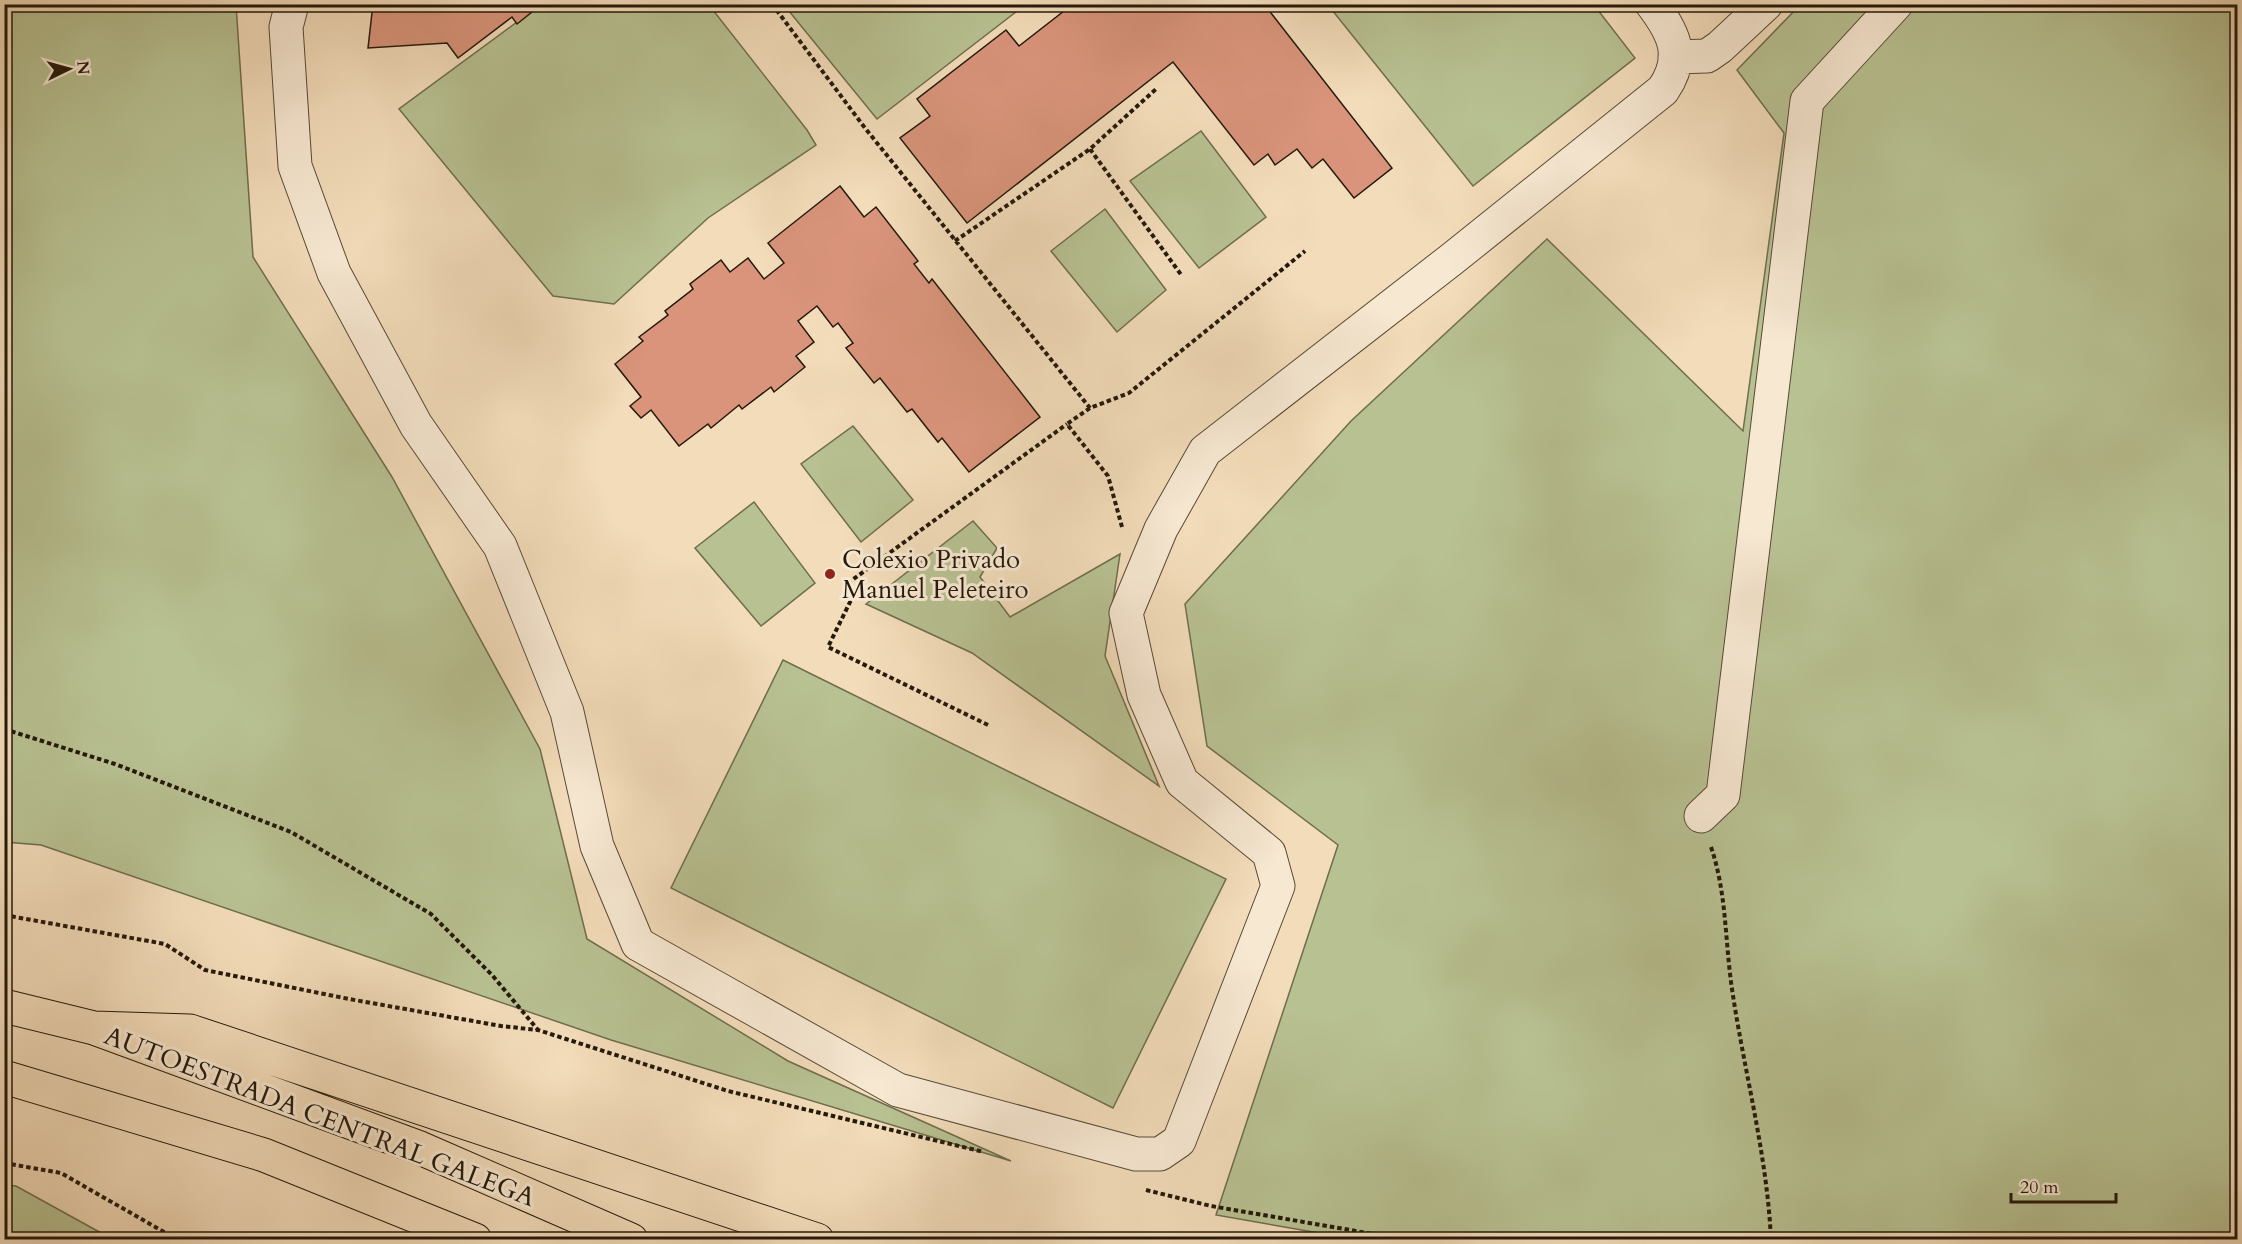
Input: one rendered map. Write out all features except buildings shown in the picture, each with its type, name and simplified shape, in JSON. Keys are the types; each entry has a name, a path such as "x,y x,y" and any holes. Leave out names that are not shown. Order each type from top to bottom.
{"highway":[{"name":"AUTOESTRADA CENTRAL GALEGA","path":"4,1006 94,1028 420,1148 631,1239"},
{"path":"94,1028 190,1030 817,1239"},
{"path":"4,1077 264,1155 475,1239"}],"lane":[{"path":"292,4 286,27 295,166 334,273 416,425 500,546 567,712 597,846 638,944 898,1090 1136,1154 1160,1154 1179,1142 1278,886 1269,853 1182,782 1144,694 1126,613 1161,530 1205,451 1452,259 1663,90 1671,80 1675,57 1674,42 1671,32 1652,4"},
{"path":"1675,57 1707,56 1720,47 1766,4"},
{"path":"1701,816 1723,795 1807,101 1896,4"}],"path":[{"path":"772,4 955,241 1090,408"},
{"path":"955,241 1090,148 1156,89"},
{"path":"1090,148 1182,276"},
{"path":"988,725 828,647 852,598 848,583 1090,408 1128,393 1305,251"},
{"path":"1067,424 1108,476 1122,527"},
{"path":"4,729 115,764 291,832 431,914 492,975 538,1030 384,1006 205,970 165,944 4,915"},
{"path":"1701,816 1719,871 1731,982 1769,1198 1771,1239"},
{"path":"4,1163 61,1173 178,1239"}],"green space":[{"path":"4,5 236,5 253,257 392,477 540,749 587,939 788,1061 1011,1161 611,1040 41,845 5,842"},
{"path":"540,5 709,5 807,130 816,145 708,218 614,304 553,296 399,109"},
{"path":"784,5 1025,5 877,119"},
{"path":"1328,5 1594,5 1635,58 1473,186"},
{"path":"1800,5 2237,5 2237,1239 1359,1240 1216,1215 1338,845 1207,746 1185,604 1351,421 1547,239 1743,431 1784,133 1737,70"},
{"path":"1201,131 1266,217 1199,268 1130,181"},
{"path":"1105,209 1166,290 1117,332 1051,251"},
{"path":"853,426 913,500 861,542 801,464"},
{"path":"754,502 815,583 761,626 695,548"},
{"path":"973,521 997,548 980,577 1010,617 1120,554 1105,656 1159,786 972,653 866,604"},
{"path":"783,660 1226,879 1113,1108 671,888"},
{"path":"4,1185 16,1186 112,1239 5,1239"}],"place":[{"name":"Colexio Privado Manuel Peleteiro","path":"830,574"}]}
